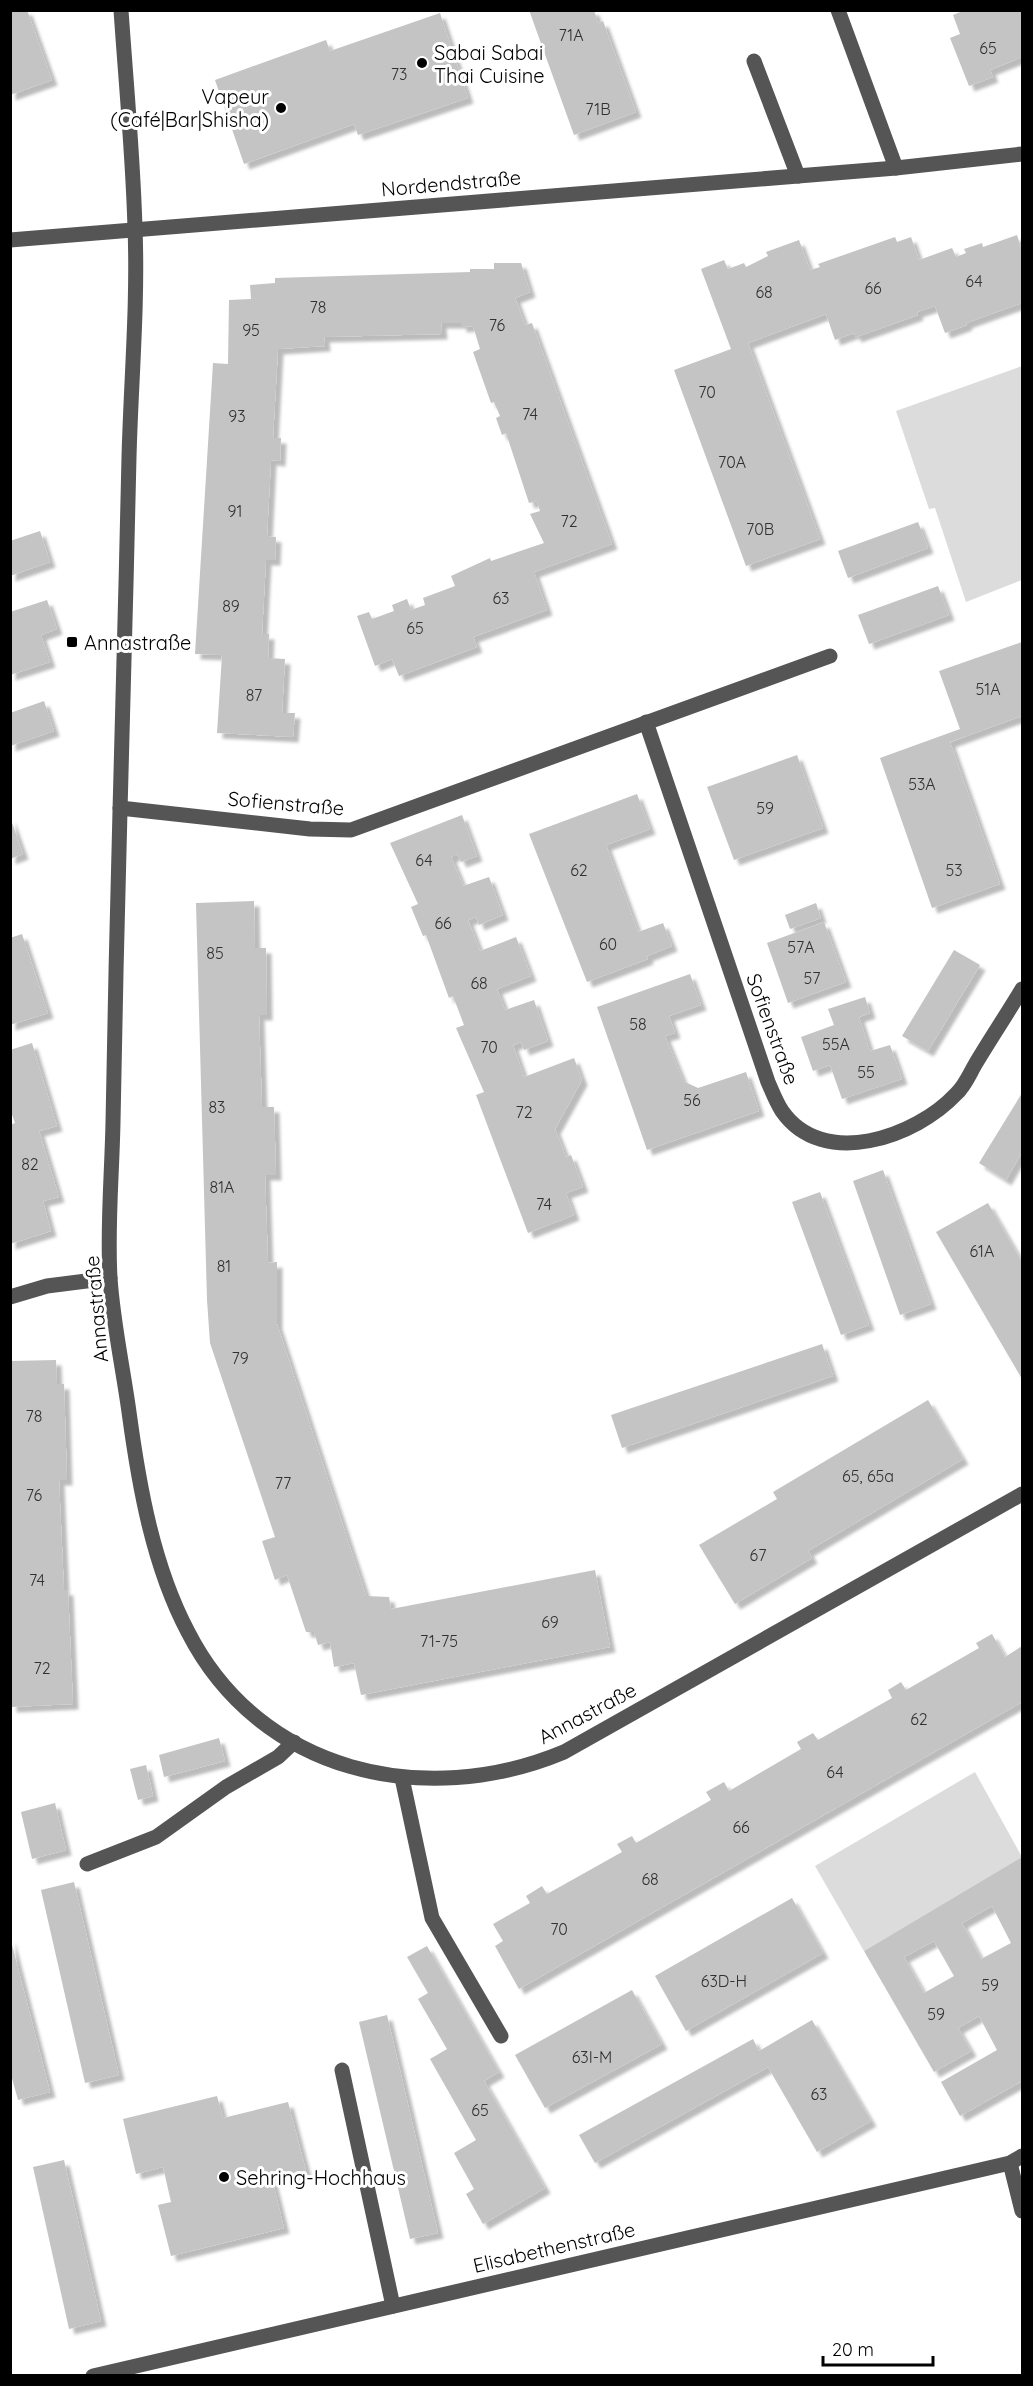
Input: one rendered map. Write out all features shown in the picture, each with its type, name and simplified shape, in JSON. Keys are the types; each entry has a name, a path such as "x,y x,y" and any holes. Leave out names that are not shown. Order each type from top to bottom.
{"street":[{"name":"Annastraße","path":"121,10 136,232 110,1278 133,1448 144,1505 173,1598 186,1630 225,1689 250,1714 294,1742 330,1761 363,1771 402,1778 481,1776 515,1770 564,1752 1023,1494"},
{"path":"838,10 896,168"},
{"path":"754,61 798,176"},
{"name":"Nordendstraße","path":"10,240 136,232 896,168 1023,154"},
{"name":"Sofienstraße","path":"120,808 310,829 351,830 830,656"},
{"name":"Sofienstraße","path":"646,722 768,1082 782,1112 802,1130 826,1141 855,1143 913,1127 941,1110 959,1092 1023,989"},
{"path":"10,1297 47,1286 110,1278"},
{"path":"87,1864 156,1837 226,1787 278,1757 294,1742"},
{"path":"402,1778 432,1918 501,2036"},
{"path":"342,2070 393,2306"},
{"path":"1016,2159 1023,2211"},
{"name":"Elisabethenstraße","path":"93,2376 1016,2159"}],"shaded area":[{"path":"1022,366 1022,580 966,602 935,508 929,509 896,411"},
{"path":"975,1772 1022,1857 864,1951 815,1866"}],"building":[{"path":"10,10 27,10 52,80 10,95"},
{"path":"529,10 594,10 598,23 603,21 636,112 574,135"},
{"path":"965,10 1022,10 1022,57 990,70 993,77 969,86 950,38 960,34 953,15"},
{"path":"440,13 468,98 358,135 354,124 244,164 215,80 326,40 330,51"},
{"path":"1017,235 1022,251 1022,303 945,333 935,306 917,312 918,315 856,337 854,333 835,340 826,314 748,343 820,539 746,566 674,370 731,349 701,269 724,260 728,269 744,263 746,267 768,256 766,252 799,240 810,270 820,267 818,264 895,237 897,242 911,237 919,260 952,248 956,257 966,253 964,249 982,243 983,247"},
{"path":"494,263 521,263 530,292 515,298 525,325 532,323 612,544 534,572 547,610 473,637 477,647 399,676 392,659 375,666 357,616 369,612 372,619 394,611 392,605 407,599 411,610 425,605 423,598 455,586 451,576 490,558 491,561 544,543 530,514 540,511 537,501 529,503 506,433 502,435 496,418 500,416 494,402 491,403 473,352 480,349 473,326 461,327 461,323 441,323 442,334 324,337 325,346 278,349 273,438 281,438 280,461 271,460 267,536 276,537 275,560 266,560 262,634 269,634 268,658 285,659 282,713 295,713 293,737 217,733 222,655 195,654 213,363 228,364 229,300 251,299 250,285 275,283 275,278 470,272 470,269 494,269"},
{"path":"918,522 928,548 848,578 838,551"},
{"path":"40,531 50,562 10,576 10,541"},
{"path":"938,586 949,615 869,644 858,615"},
{"path":"47,600 57,629 41,635 50,662 10,675 10,612"},
{"path":"1022,642 1022,716 950,742 1000,884 932,908 880,758 960,729 939,671"},
{"path":"44,701 54,731 10,746 10,713"},
{"path":"797,755 823,828 734,860 707,787"},
{"path":"637,794 650,829 606,845 638,932 663,923 672,946 647,956 648,959 587,982 529,834"},
{"path":"462,815 477,856 461,862 457,854 451,857 463,886 489,877 503,915 479,925 476,917 468,920 480,951 516,937 531,976 497,989 505,1010 534,1000 548,1041 524,1050 521,1042 513,1045 524,1077 574,1058 582,1080 555,1129 566,1157 571,1155 583,1187 566,1193 574,1215 528,1233 476,1095 484,1092 456,1028 464,1025 453,996 449,998 426,935 423,936 411,907 418,904 390,843"},
{"path":"10,817 23,854 10,859"},
{"path":"254,901 255,948 266,948 267,1015 259,1015 262,1107 274,1107 276,1175 265,1175 268,1263 277,1262 277,1324 366,1596 389,1597 391,1609 595,1570 610,1647 361,1695 354,1663 334,1667 330,1642 318,1645 314,1632 306,1632 287,1575 275,1580 262,1541 275,1537 210,1343 207,1300 196,903"},
{"path":"816,903 821,918 790,929 785,915"},
{"path":"824,922 846,982 788,1003 767,943"},
{"path":"22,934 48,1013 10,1025 10,938"},
{"path":"954,950 980,965 928,1051 902,1036"},
{"path":"690,974 701,1005 669,1016 675,1033 665,1036 683,1081 698,1088 746,1072 759,1111 647,1150 597,1007"},
{"path":"865,997 870,1013 859,1017 870,1051 890,1045 902,1079 842,1099 830,1065 813,1071 801,1037 834,1025 828,1009"},
{"path":"32,1043 57,1126 39,1131 59,1197 43,1201 51,1231 10,1244 10,1125 15,1123 10,1109 10,1050"},
{"path":"1022,1093 1022,1152 1006,1180 979,1163"},
{"path":"883,1170 931,1304 900,1315 853,1181"},
{"path":"820,1192 869,1325 841,1335 792,1202"},
{"path":"988,1203 1022,1262 1022,1379 936,1232"},
{"path":"822,1344 833,1376 622,1448 611,1415"},
{"path":"56,1360 57,1384 64,1384 67,1480 59,1480 64,1590 68,1590 73,1704 11,1707 10,1361"},
{"path":"928,1400 963,1459 808,1551 812,1558 735,1604 699,1545 777,1499 773,1492"},
{"path":"992,1634 1005,1657 1022,1646 1022,1702 519,1989 495,1946 503,1941 493,1924 530,1903 526,1896 542,1886 547,1894 622,1852 617,1844 632,1836 636,1843 711,1800 706,1792 724,1782 729,1791 801,1749 797,1742 813,1733 818,1740 892,1698 888,1690 901,1682 906,1690 979,1648 976,1643"},
{"path":"219,1738 225,1761 164,1777 159,1755"},
{"path":"146,1765 153,1796 138,1800 130,1769"},
{"path":"55,1803 66,1850 32,1859 21,1812"},
{"path":"1022,1857 1022,2081 960,2116 941,2082 997,2050 979,2016 958,2028 971,2051 934,2072 864,1951","holes":["992,1906 1011,1943 981,1959 962,1923","934,1941 954,1976 924,1993 904,1957"]},
{"path":"74,1882 119,2075 85,2083 41,1890"},
{"path":"792,1898 823,1953 686,2031 655,1976"},
{"path":"10,1937 50,2092 18,2100 10,2071"},
{"path":"427,1946 499,2072 484,2081 545,2188 483,2224 466,2194 474,2189 454,2153 476,2140 430,2059 447,2049 418,1999 428,1993 407,1957"},
{"path":"632,1990 662,2044 545,2108 515,2055"},
{"path":"387,2015 438,2233 410,2239 359,2022"},
{"path":"812,2020 871,2121 817,2152 768,2067 595,2163 579,2135 753,2039 759,2051"},
{"name":"Sehring-Hochhaus","path":"217,2096 223,2118 288,2102 306,2171 272,2179 284,2228 171,2256 158,2205 171,2202 163,2167 136,2174 123,2119"},
{"path":"64,2160 101,2321 69,2329 33,2167"}],"place":[{"name":"Sabai Sabai Thai Cuisine","path":"422,63"},
{"name":"Vapeur (Café|Bar|Shisha)","path":"281,108"},
{"name":"Annastraße","path":"72,642"},
{"name":"Sehring-Hochhaus","path":"224,2177"}]}
